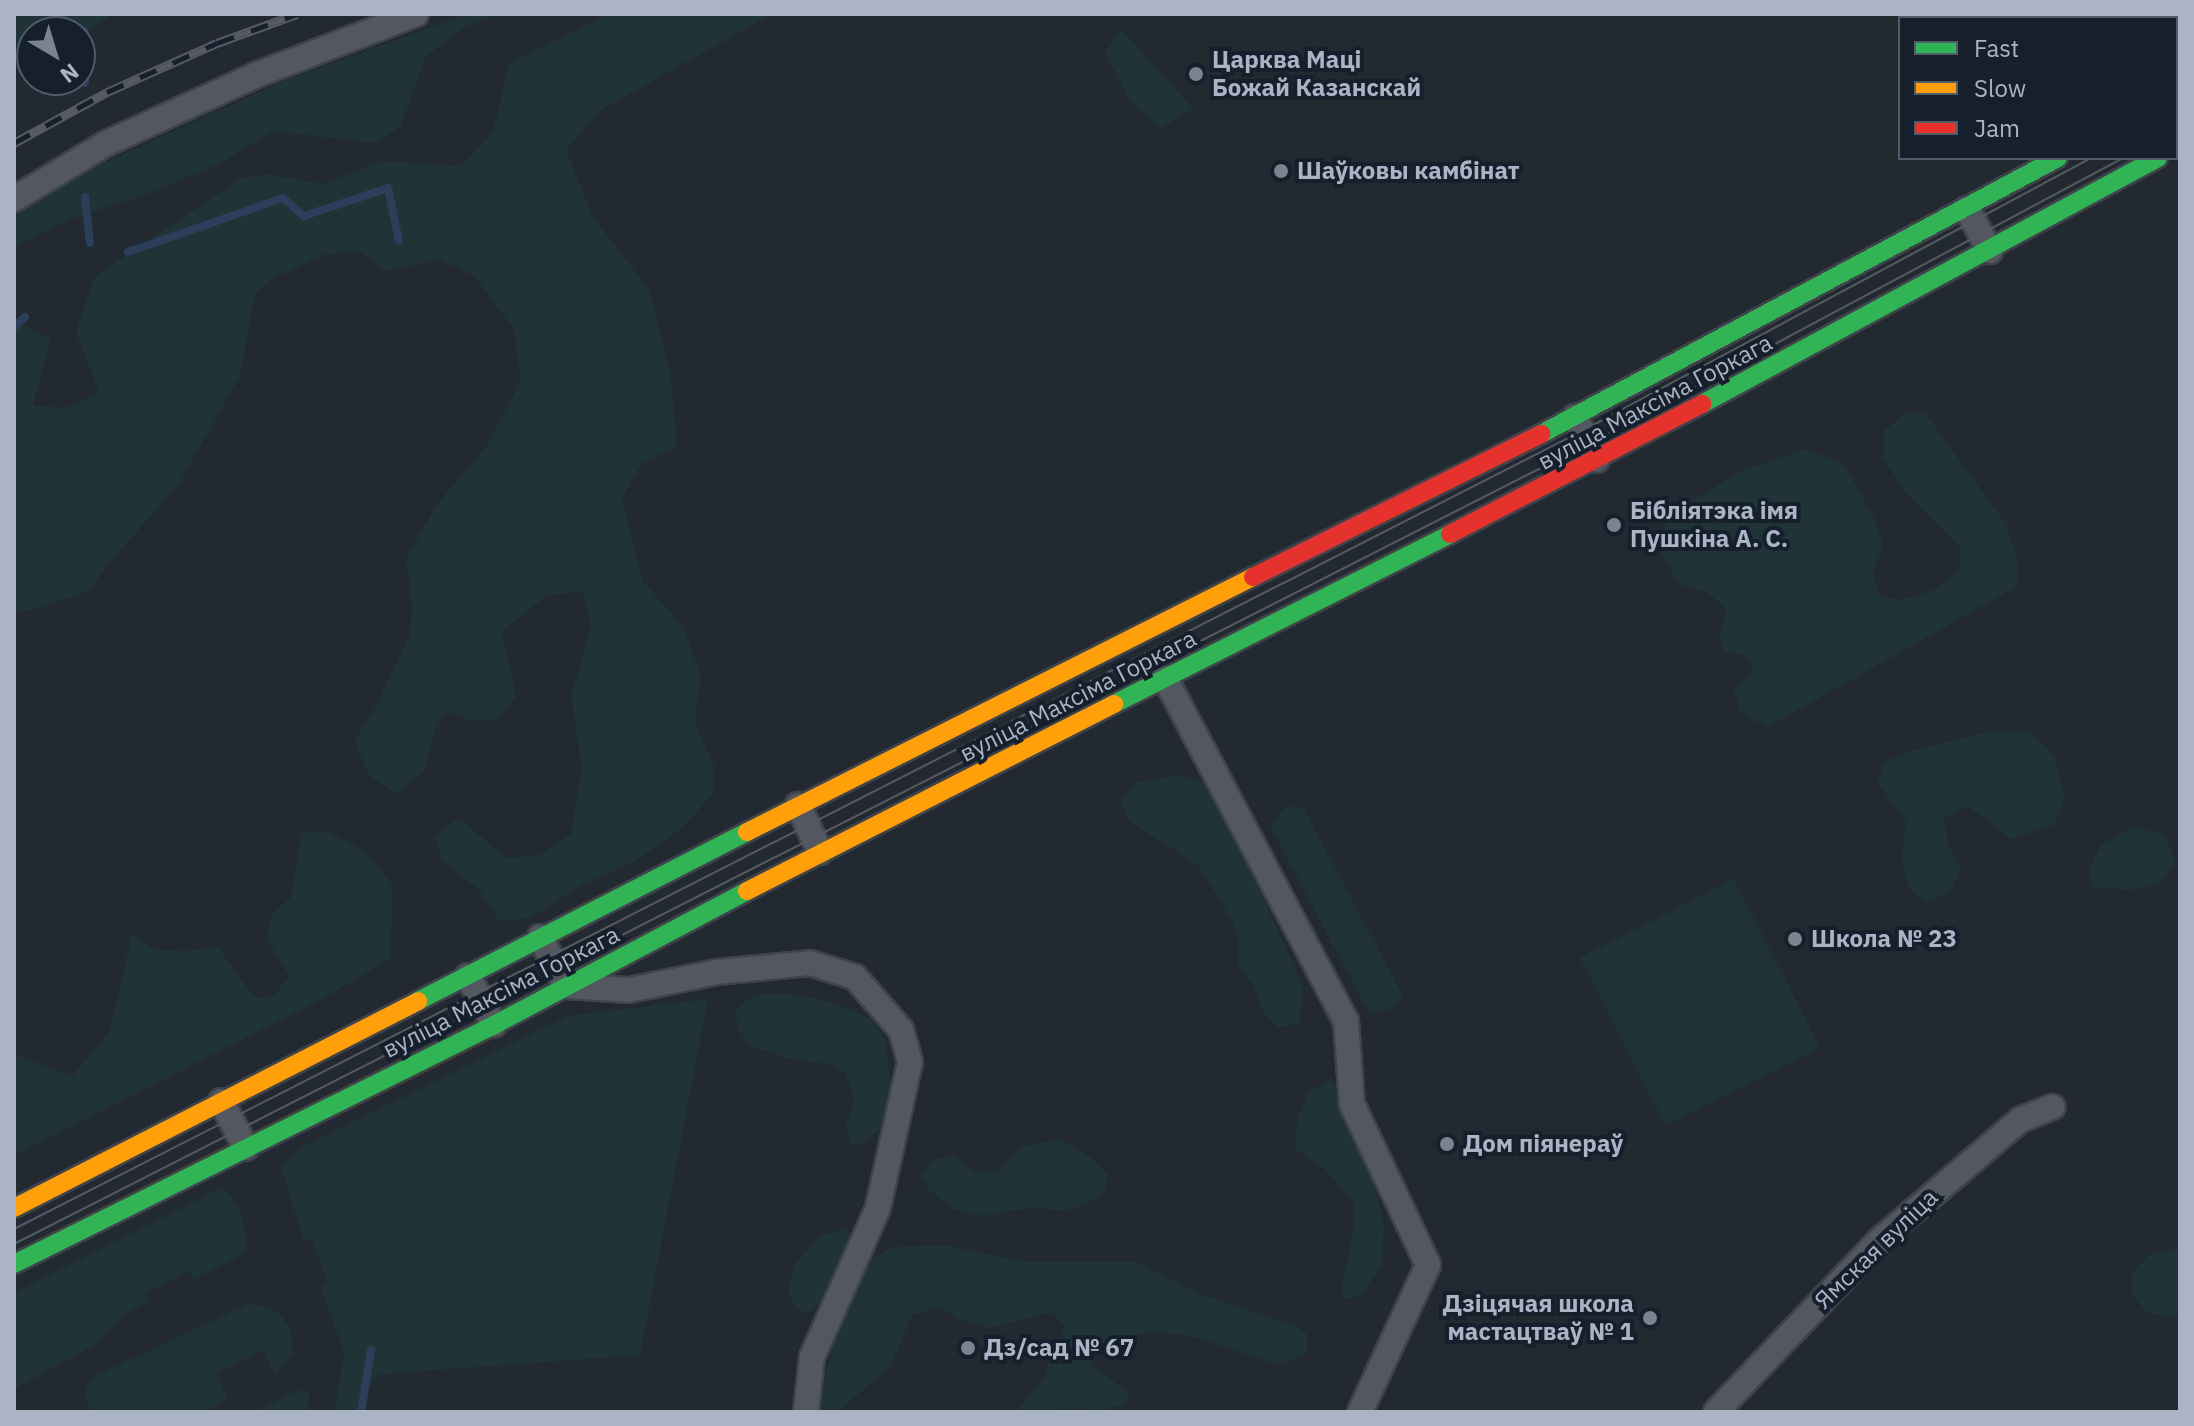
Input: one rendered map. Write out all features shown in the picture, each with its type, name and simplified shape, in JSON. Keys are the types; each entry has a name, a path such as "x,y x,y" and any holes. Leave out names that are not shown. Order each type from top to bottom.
{"main road":[{"name":"вуліца Максіма Горкага","path":"14,1208 798,805 1575,417 2054,160"},
{"name":"вуліца Максіма Горкага","path":"14,1264 494,1025 820,852 1597,460 2154,160"}],"street":[{"path":"14,199 107,143 256,75 416,14"},
{"path":"1967,209 1990,251"},
{"path":"1575,417 1597,460"},
{"path":"1165,678 1346,1021 1352,1104 1428,1265 1360,1412"},
{"path":"798,805 820,852"},
{"path":"540,937 566,986 629,990 717,972 810,963 855,977 901,1030 910,1062 878,1208 812,1357 806,1412"},
{"path":"468,976 494,1025"},
{"path":"221,1101 246,1148"},
{"name":"Ямская вуліца","path":"1716,1412 1880,1240 2020,1120 2052,1107"}],"green space":[{"path":"14,14 114,14 96,25 96,16 16,16 14,63"},
{"path":"467,14 496,14 465,27 426,56 401,126 375,143 272,131 220,164 136,198 76,217 14,247 14,207 29,197 286,80"},
{"path":"608,14 772,14 601,110 566,150 593,217 649,289 671,376 677,447 641,464 622,499 643,581 683,627 701,675 695,723 714,766 713,794 681,829 637,860 580,886 530,918 500,922 479,890 442,861 435,836 459,818 506,858 539,855 571,834 582,768 571,697 591,626 582,592 548,595 502,631 516,697 498,720 472,721 446,711 437,724 425,770 396,794 369,775 354,741 374,710 410,635 412,607 406,558 437,504 486,447 521,381 514,329 474,276 439,259 386,271 359,251 323,255 272,279 255,293 240,376 179,484 107,565 90,590 41,608 14,613 14,322 50,338 33,405 65,408 99,392 76,332 95,276 240,179 265,174 324,184 384,161 461,166 493,132 510,62"},
{"path":"1121,29 1193,108 1161,128 1131,102 1105,53"},
{"path":"1905,413 1925,413 2006,524 2017,559 2018,586 1768,727 1740,713 1734,689 1754,669 1744,655 1723,652 1719,635 1726,609 1707,592 1679,584 1662,555 1666,516 1743,470 1806,449 1844,465 1874,518 1883,546 1873,572 1879,595 1900,600 1937,589 1959,568 1960,546 1907,494 1883,458 1884,431"},
{"path":"1991,731 2029,732 2055,756 2065,798 2054,825 2012,839 1968,806 1944,818 1949,846 1961,869 1949,893 1927,902 1908,888 1902,859 1906,822 1878,783 1884,762 1910,751"},
{"path":"1179,775 1201,780 1231,829 1303,985 1300,1023 1279,1028 1264,1013 1253,985 1239,966 1239,937 1199,866 1129,821 1121,802 1136,782"},
{"path":"1285,807 1303,807 1403,996 1389,1010 1369,1013 1270,826"},
{"path":"2132,827 2164,834 2175,860 2162,882 2130,890 2093,887 2088,870 2102,844"},
{"path":"327,832 364,850 392,884 391,958 322,999 14,1156 14,1054 72,1076 110,1031 132,934 156,950 188,951 217,946 255,998 274,996 289,976 266,937 272,915 292,896 301,833"},
{"path":"1734,879 1820,1047 1666,1126 1580,958"},
{"path":"771,993 805,996 839,1005 871,1019 885,1038 892,1097 880,1130 857,1146 851,1143 846,1126 854,1098 846,1074 834,1065 786,1058 749,1045 738,1028 735,1010 752,997"},
{"path":"708,999 640,1355 380,1374 366,1389 364,1412 334,1412 344,1352 320,1286 327,1282 312,1238 304,1241 281,1167 300,1148 568,1016"},
{"path":"1330,1080 1346,1094 1369,1163 1384,1223 1382,1265 1361,1296 1345,1299 1341,1291 1353,1232 1354,1203 1324,1168 1296,1150 1297,1120 1309,1091"},
{"path":"1059,1139 1090,1157 1108,1175 1105,1191 1085,1205 1062,1211 1040,1208 984,1216 953,1209 930,1191 921,1176 934,1159 955,1156 973,1172 997,1172 1021,1147"},
{"path":"221,1188 230,1194 241,1212 246,1233 245,1249 240,1256 193,1279 189,1271 146,1293 149,1301 126,1313 98,1343 14,1389 14,1293"},
{"path":"846,1228 854,1243 825,1300 807,1313 796,1308 788,1292 794,1265 819,1237"},
{"path":"945,1245 1026,1262 1137,1262 1203,1295 1298,1327 1307,1334 1307,1353 1279,1365 1187,1335 1155,1332 1121,1338 1095,1353 1090,1364 1129,1393 1126,1403 1100,1412 1078,1409 1016,1412 1045,1377 1049,1357 1061,1342 1064,1325 1052,1312 990,1328 958,1319 939,1307 912,1315 891,1366 837,1412 815,1412 832,1349 834,1327 862,1264 893,1247"},
{"path":"2180,1247 2180,1318 2148,1313 2133,1297 2131,1273 2150,1254"},
{"path":"248,1304 268,1308 282,1316 289,1328 293,1339 292,1354 276,1376 263,1351 216,1373 228,1400 203,1412 91,1410 85,1396 87,1385 95,1376"},
{"path":"302,1389 310,1392 306,1412 254,1412"}],"waterway":[{"path":"54,14 58,16"},
{"path":"128,252 283,198 304,216 388,188 399,241"},
{"path":"85,197 90,243"},
{"path":"14,327 25,317"},
{"path":"361,1412 371,1350"}],"tram line":[{"path":"14,1229 1582,431 2087,160"},
{"path":"14,1244 1588,444 2119,160"}],"railway":[{"path":"14,143 107,92 217,43 297,14"}],"traffic: fast":[{"path":"1541,434 2054,160"},
{"path":"1702,404 2154,160"},
{"path":"1114,704 1450,534"},
{"path":"418,1001 747,832"},
{"path":"14,1264 494,1025 747,891"}],"traffic: slow":[{"path":"747,832 1253,577"},
{"path":"747,891 1114,704"},
{"path":"14,1208 418,1001"}],"traffic: jam":[{"path":"1450,534 1702,404"},
{"path":"1253,577 1541,434"}],"place":[{"name":"Царква Маці Божай Казанскай","path":"1196,74"},
{"name":"Шаўковы камбінат","path":"1281,171"},
{"name":"Бібліятэка імя Пушкіна А. С.","path":"1614,525"},
{"name":"Школа № 23","path":"1795,939"},
{"name":"Дом піянераў","path":"1447,1144"},
{"name":"Дзіцячая школа мастацтваў № 1","path":"1650,1318"},
{"name":"Дз/сад № 67","path":"968,1348"}]}
